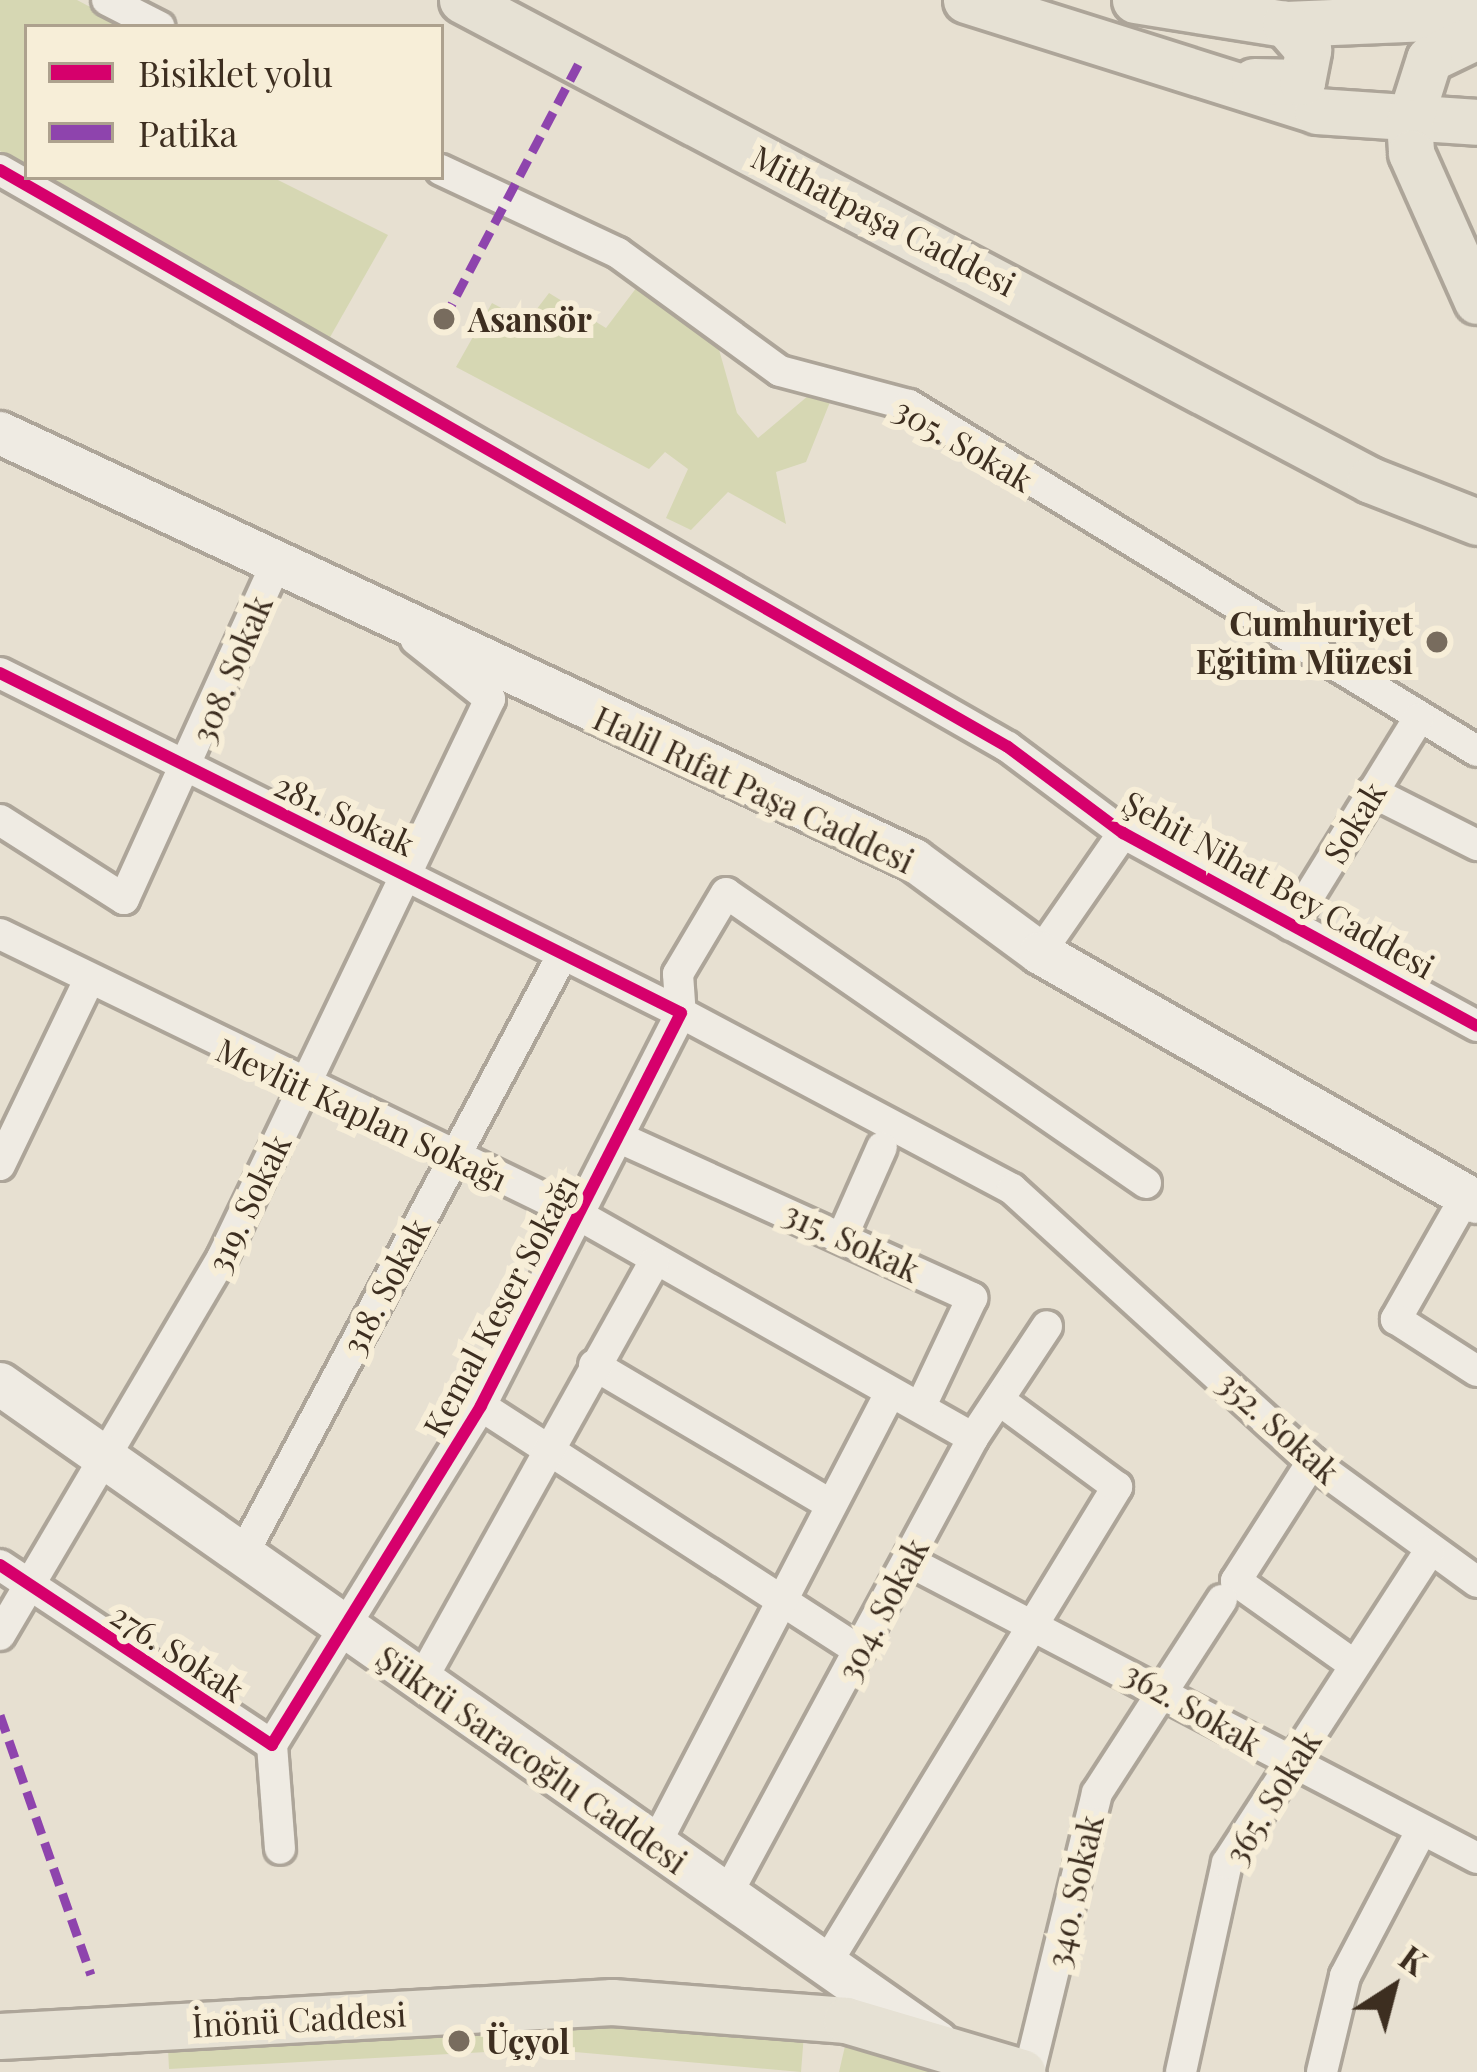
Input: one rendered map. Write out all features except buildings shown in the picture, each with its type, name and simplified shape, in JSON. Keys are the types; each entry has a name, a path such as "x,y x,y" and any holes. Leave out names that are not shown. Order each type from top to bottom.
{"main road":[{"name":"Mithatpaşa Caddesi","path":"462,0 1303,446 1476,528"},
{"path":"966,0 1162,70 1476,133"},
{"path":"1135,0 1285,24 1477,16"},
{"path":"1162,70 1302,82 1308,50 1285,24"},
{"path":"1367,24 1429,59 1476,133"},
{"path":"1477,36 1429,59 1408,122 1411,153 1477,301"},
{"name":"İnönü Caddesi","path":"0,2036 612,2002 846,2020 1026,2072"}],"street":[{"path":"107,0 154,24"},
{"name":"Şehit Nihat Bey Caddesi","path":"0,170 1008,747 1123,832 1477,1026"},
{"name":"305. Sokak","path":"444,171 619,253 780,371 909,405 1477,751"},
{"name":"Halil Rıfat Paşa Caddesi","path":"0,433 406,632 914,860 1040,953 1471,1199"},
{"name":"308. Sokak","path":"0,820 124,898 187,771 274,569"},
{"name":"319. Sokak","path":"0,1635 110,1463 303,1089 490,699 406,632"},
{"name":"281. Sokak","path":"0,673 187,771 405,871 982,1167 1087,1263"},
{"name":"Sokak","path":"1291,925 1418,719"},
{"path":"1372,792 1477,845"},
{"path":"1040,953 1123,832"},
{"name":"Kemal Keser Sokağı","path":"350,1630 481,1406 620,1138 674,1010 678,974 726,893 1146,1183"},
{"name":"Mevlüt Kaplan Sokağı","path":"0,934 303,1089 577,1214 889,1395 921,1406 974,1438"},
{"name":"318. Sokak","path":"242,1556 563,954"},
{"path":"0,1166 88,982"},
{"name":"315. Sokak","path":"620,1138 843,1235 972,1298 921,1406"},
{"path":"843,1235 881,1147"},
{"path":"1471,1199 1396,1319 1477,1371"},
{"path":"421,1682 654,1262"},
{"name":"352. Sokak","path":"1087,1263 1312,1462 1477,1582"},
{"name":"304. Sokak","path":"726,1896 974,1438 1047,1326"},
{"path":"594,1366 828,1503"},
{"name":"Şükrü Saracoğlu Caddesi","path":"0,1384 947,2050"},
{"path":"654,1846 778,1595 889,1395"},
{"path":"826,1964 1030,1620 1117,1487 999,1400"},
{"path":"481,1406 554,1444 860,1651"},
{"name":"340. Sokak","path":"1026,2072 1097,1793 1162,1686 1312,1462"},
{"name":"365. Sokak","path":"1181,2072 1227,1862 1430,1551"},
{"name":"362. Sokak","path":"908,1561 1162,1686 1293,1767 1477,1858"},
{"name":"276. Sokak","path":"0,1565 272,1745"},
{"path":"1229,1591 1353,1664"},
{"path":"280,1849 272,1745 350,1630"},
{"path":"1322,2072 1345,1976 1420,1833"}],"green space":[{"path":"0,0 77,0 122,24 24,24 24,166 0,151"},
{"path":"48,180 278,180 388,235 325,346"},
{"path":"640,283 718,346 737,413 758,438 815,390 832,397 806,462 776,472 786,524 728,492 691,530 666,518 688,469 665,452 649,469 456,367 492,303 527,322 549,293 606,328"},
{"path":"628,2022 804,2034 801,2072 541,2049 169,2069 168,2049"},
{"path":"845,2046 897,2061 939,2072 839,2072"}],"marked path":[{"path":"444,319 581,59"},
{"path":"0,1715 91,1975"}],"cycle path":[{"path":"0,170 1008,747 1123,833 1477,1026"},
{"path":"0,673 681,1013 481,1406 272,1745 0,1565"}],"place":[{"name":"Asansör","path":"444,319"},
{"name":"Cumhuriyet Eğitim Müzesi","path":"1437,642"},
{"name":"Üçyol","path":"459,2041"}]}
